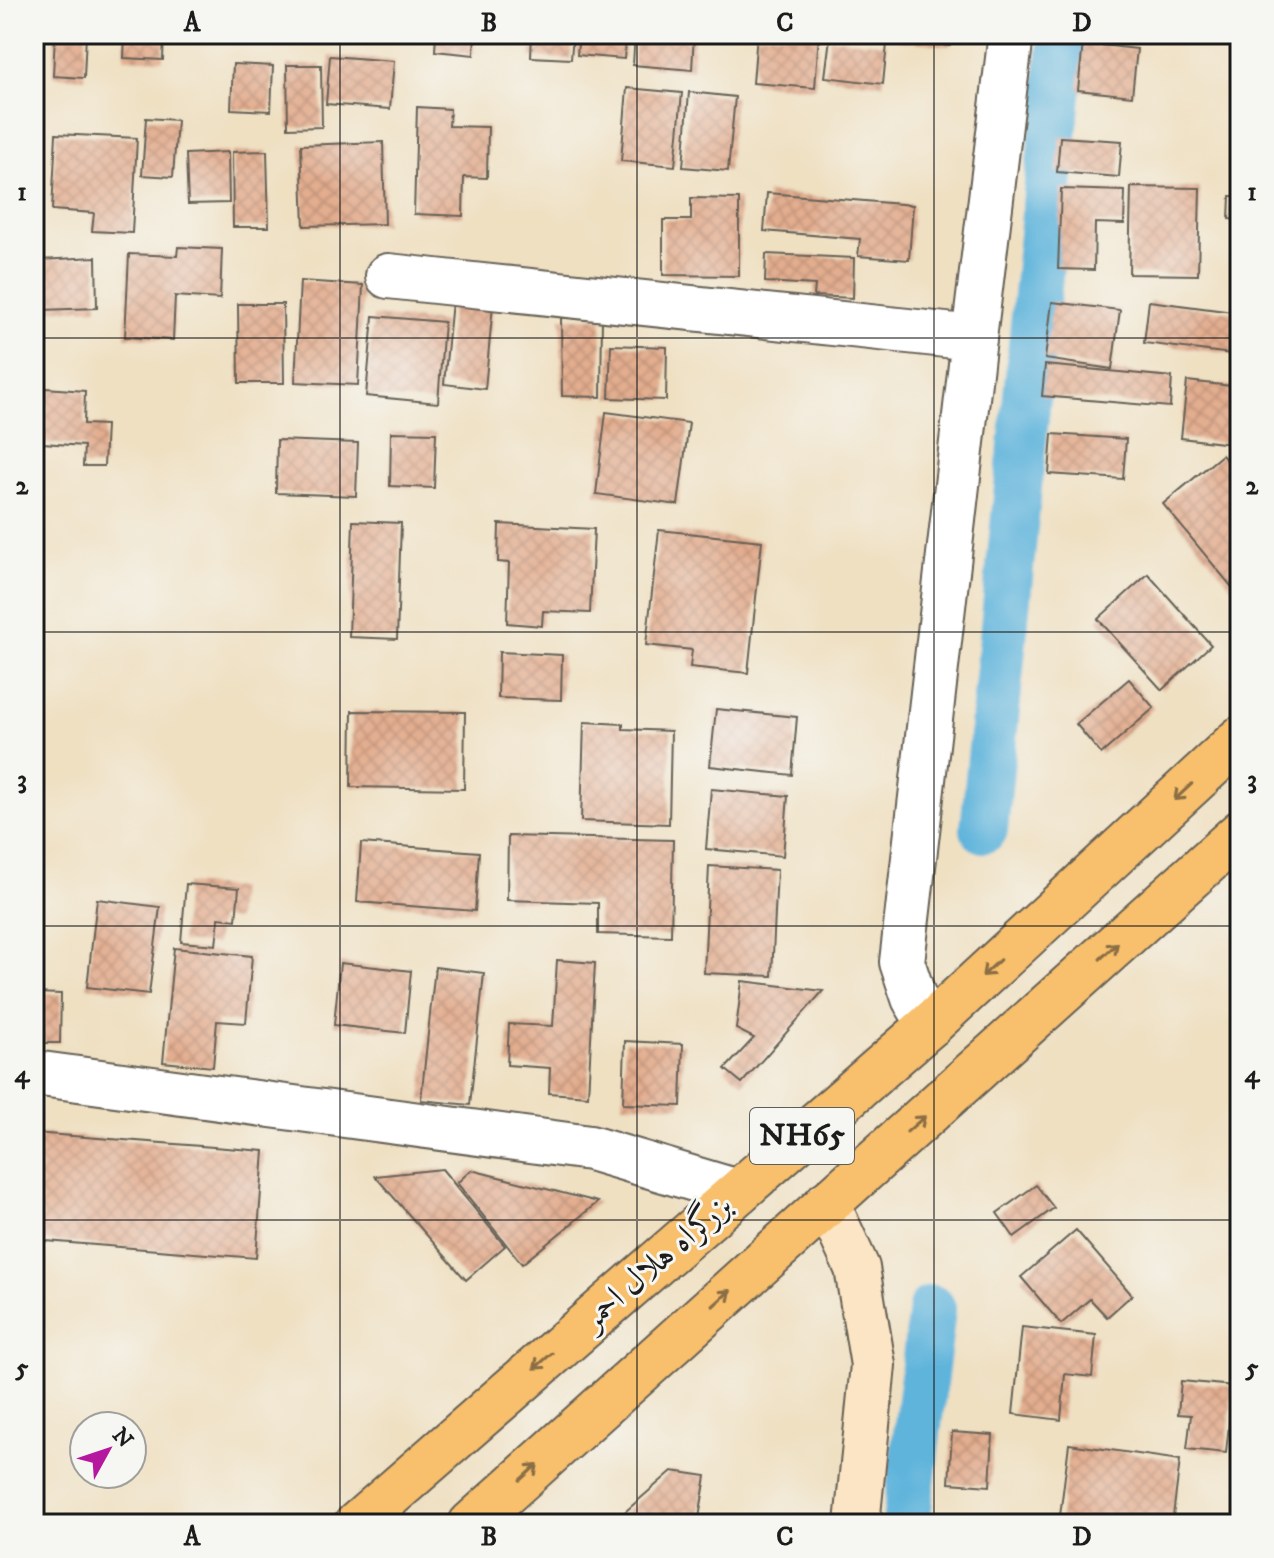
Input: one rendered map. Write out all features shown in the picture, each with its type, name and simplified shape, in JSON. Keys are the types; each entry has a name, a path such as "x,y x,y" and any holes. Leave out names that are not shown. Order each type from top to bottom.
{"highway":[{"name":"بزرگراه هلال احمر","path":"357,1524 930,1025 1240,739"},
{"name":"بزرگراه هلال احمر","path":"471,1524 1240,833"}],"street":[{"path":"930,1025 914,998 902,962 1011,34"},
{"path":"388,276 974,338"},
{"path":"34,1073 590,1148 738,1192"},
{"path":"827,1203 857,1268 873,1365 857,1524"}],"building":[{"path":"55,34 86,34 84,78 53,76"},
{"path":"125,34 164,34 163,60 124,58"},
{"path":"436,34 475,34 474,55 435,51"},
{"path":"532,34 573,34 571,59 531,57"},
{"path":"579,34 626,34 624,59 577,55"},
{"path":"635,34 694,34 692,70 633,65"},
{"path":"757,34 819,34 815,88 753,83"},
{"path":"898,34 951,34 950,46 898,40"},
{"path":"830,38 887,44 883,84 825,77"},
{"path":"1083,43 1137,49 1132,96 1078,90"},
{"path":"330,56 394,61 390,109 326,104"},
{"path":"233,64 273,66 271,111 231,109"},
{"path":"287,65 321,65 322,127 288,128"},
{"path":"627,88 682,93 675,166 621,161"},
{"path":"689,92 735,97 728,171 683,167"},
{"path":"417,107 450,109 449,126 488,127 487,178 464,177 463,216 414,214"},
{"path":"146,118 177,120 173,177 142,175"},
{"path":"56,134 137,138 132,233 92,231 94,213 52,210"},
{"path":"1060,137 1122,141 1119,177 1057,172"},
{"path":"383,142 385,224 304,226 301,145"},
{"path":"267,151 269,227 233,227 232,152"},
{"path":"228,152 229,203 188,204 186,154"},
{"path":"1131,187 1200,188 1198,275 1129,274"},
{"path":"1061,189 1125,191 1124,224 1095,223 1094,270 1058,269"},
{"path":"767,193 913,205 909,260 858,256 860,239 764,231"},
{"path":"1230,196 1240,196 1240,220 1229,219"},
{"path":"691,198 739,199 739,276 663,275 663,220 691,220"},
{"path":"178,247 222,249 220,299 175,296 173,340 125,337 129,254 177,256"},
{"path":"766,254 854,258 853,298 814,296 815,285 765,282"},
{"path":"96,257 97,308 42,310 40,260"},
{"path":"300,281 363,285 358,385 295,382"},
{"path":"453,291 494,295 485,389 444,384"},
{"path":"1149,301 1240,313 1240,355 1144,343"},
{"path":"1052,302 1120,310 1112,369 1045,359"},
{"path":"238,304 283,304 284,383 239,383"},
{"path":"373,316 444,322 438,403 366,396"},
{"path":"561,318 602,318 601,397 562,396"},
{"path":"611,345 667,347 666,400 609,398"},
{"path":"1045,365 1172,377 1170,407 1042,396"},
{"path":"1187,381 1240,387 1240,445 1181,438"},
{"path":"45,388 85,391 84,424 106,425 104,466 83,466 84,446 43,443"},
{"path":"606,412 689,423 678,505 596,494"},
{"path":"391,432 436,433 434,488 390,486"},
{"path":"1052,434 1126,439 1123,479 1049,474"},
{"path":"277,440 358,443 356,496 276,493"},
{"path":"1222,455 1240,476 1240,597 1163,504"},
{"path":"353,521 401,523 397,639 349,637"},
{"path":"499,524 594,529 590,613 543,611 542,626 507,623 509,563 498,562"},
{"path":"659,530 762,541 748,673 690,667 692,650 646,645"},
{"path":"1148,574 1211,645 1162,690 1098,619"},
{"path":"499,652 562,655 561,700 498,698"},
{"path":"1129,679 1154,708 1101,754 1076,724"},
{"path":"716,709 797,717 792,775 710,766"},
{"path":"352,711 465,712 464,789 351,787"},
{"path":"584,722 623,724 623,729 671,731 669,824 581,821"},
{"path":"711,789 788,796 783,856 706,849"},
{"path":"508,836 673,840 671,936 598,934 598,903 507,900"},
{"path":"361,843 479,852 475,911 357,902"},
{"path":"709,866 777,870 772,976 704,973"},
{"path":"186,884 239,888 236,920 219,918 216,945 181,942"},
{"path":"97,899 160,907 149,994 87,987"},
{"path":"174,948 252,956 246,1023 217,1021 213,1067 163,1062"},
{"path":"557,960 595,963 588,1096 549,1093 550,1068 507,1065 509,1024 553,1026"},
{"path":"340,963 411,971 405,1033 334,1025"},
{"path":"435,967 484,973 470,1105 421,1100"},
{"path":"742,981 823,991 742,1083 725,1069 754,1038 736,1029"},
{"path":"34,993 61,994 60,1043 34,1043"},
{"path":"625,1041 683,1044 681,1106 623,1104"},
{"path":"34,1133 264,1151 256,1258 34,1240"},
{"path":"442,1169 505,1246 466,1280 375,1176"},
{"path":"471,1170 598,1202 522,1264 457,1183"},
{"path":"1036,1185 1054,1208 1014,1237 997,1213"},
{"path":"1076,1230 1132,1295 1107,1317 1090,1299 1061,1324 1021,1277"},
{"path":"1022,1327 1096,1335 1092,1377 1065,1374 1061,1420 1013,1414"},
{"path":"1181,1381 1233,1386 1226,1453 1187,1449 1191,1415 1178,1414"},
{"path":"952,1432 993,1435 990,1486 949,1483"},
{"path":"1069,1444 1180,1460 1172,1524 1059,1524"},
{"path":"672,1471 706,1476 698,1524 611,1524"}],"waterway":[{"path":"984,829 1063,34"},
{"path":"906,1524 932,1309"}]}
